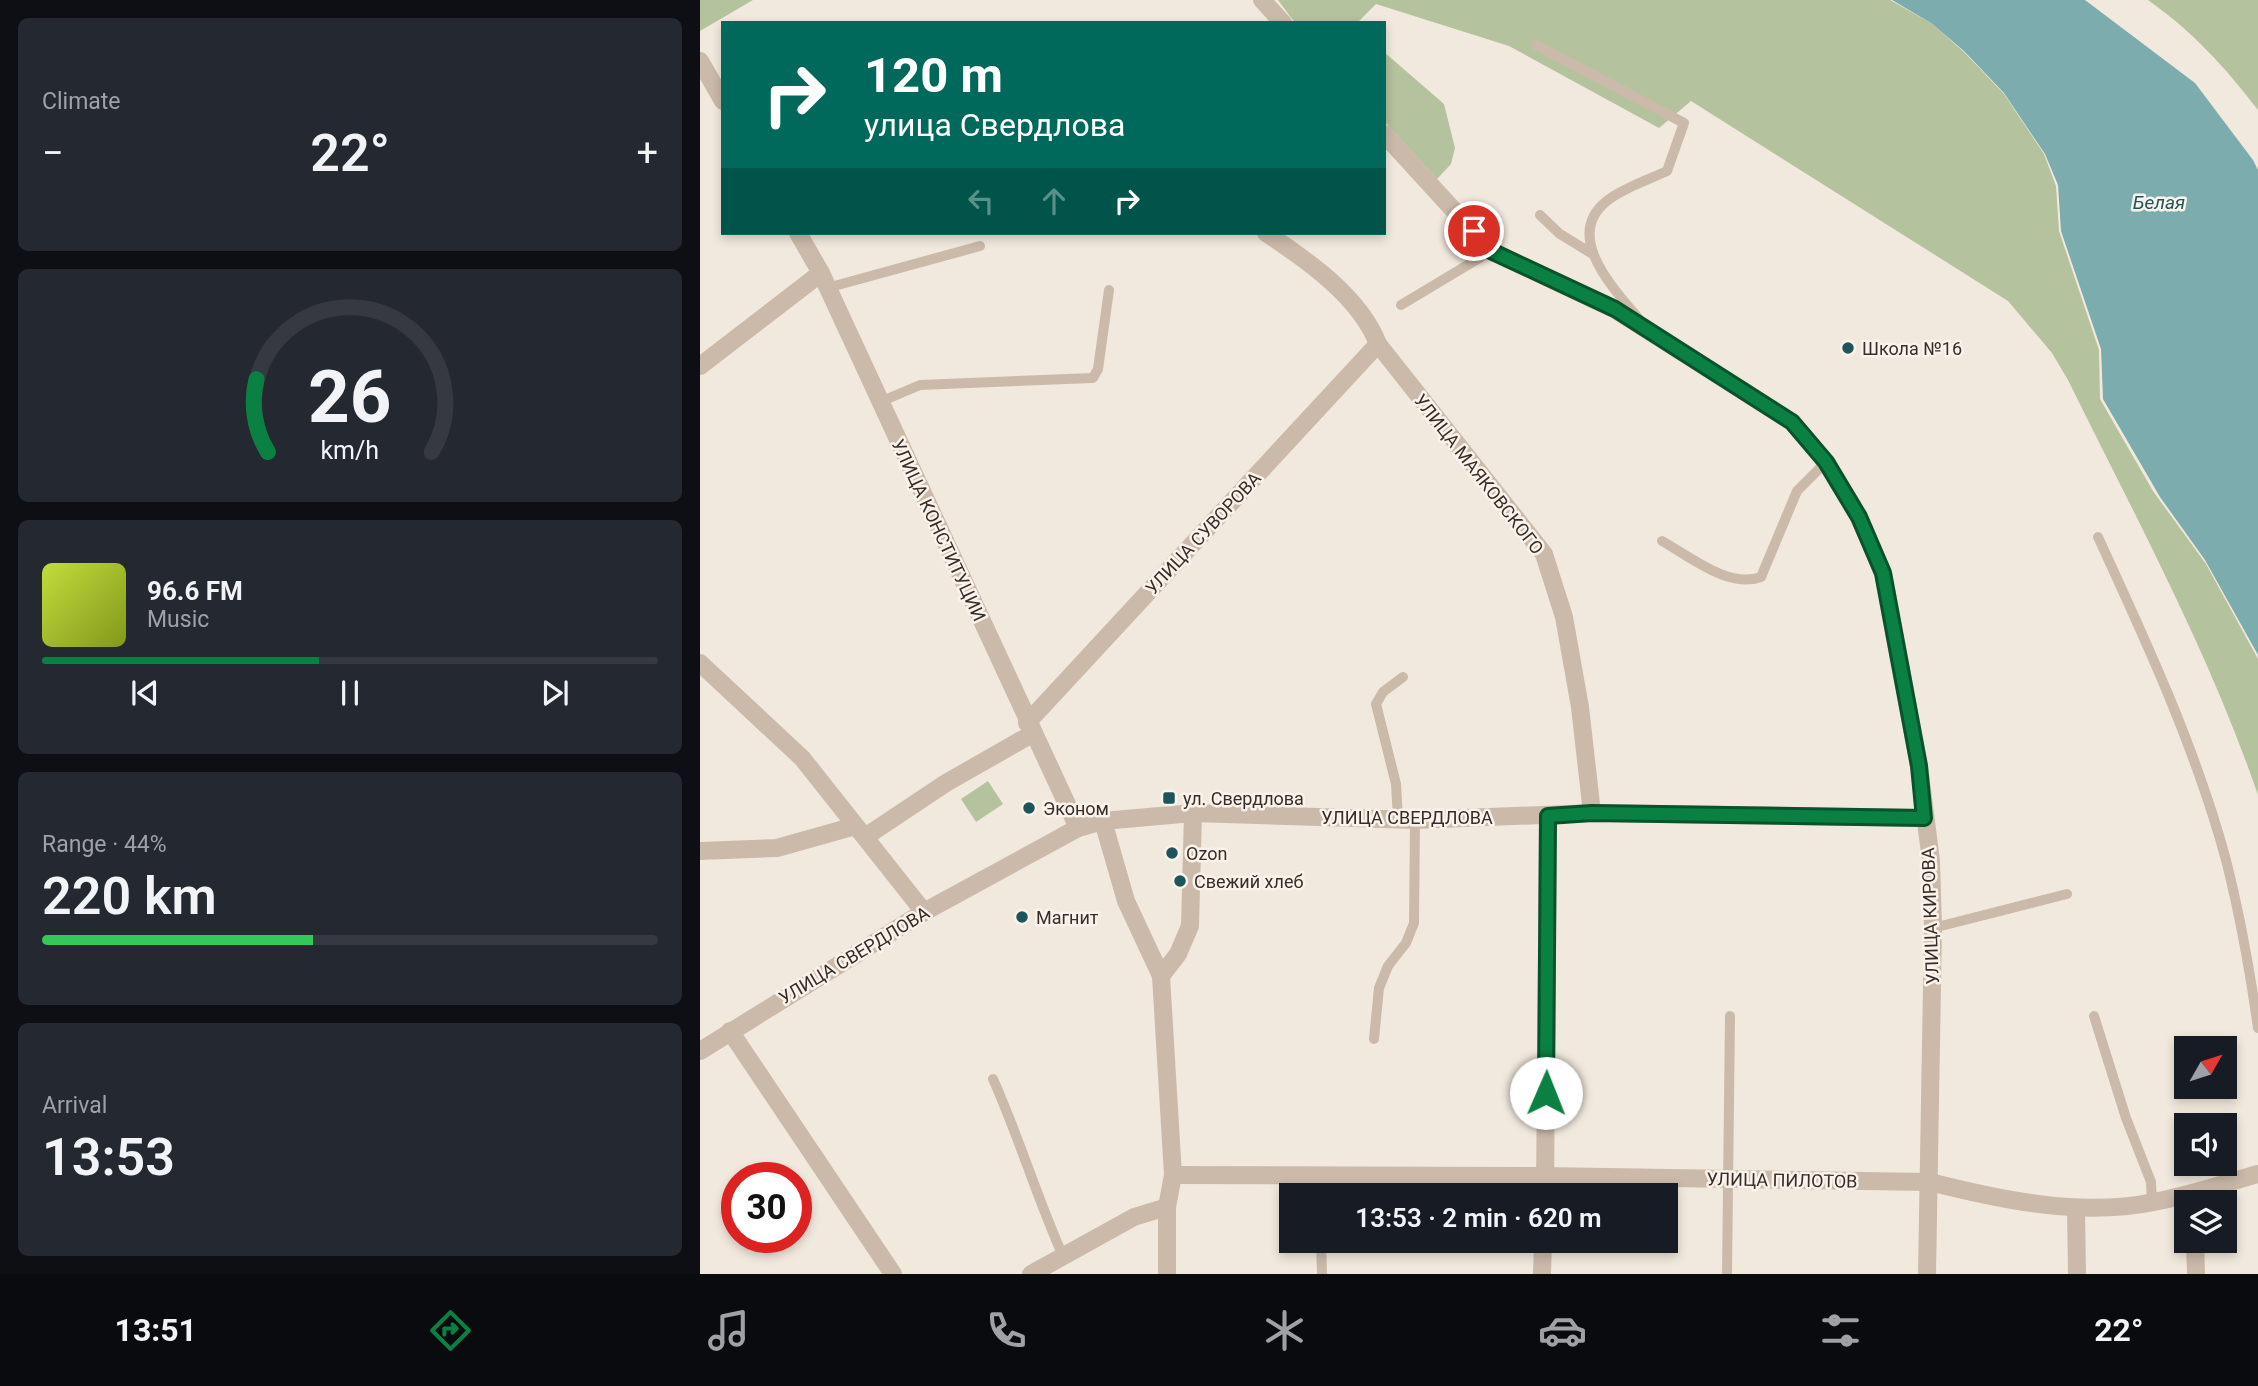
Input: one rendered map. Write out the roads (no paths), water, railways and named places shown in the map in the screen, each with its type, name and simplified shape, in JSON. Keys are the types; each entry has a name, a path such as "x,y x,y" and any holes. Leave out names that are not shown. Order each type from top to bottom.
{"street":[{"path":"1262,0 1281,21"},
{"path":"700,61 721,98"},
{"name":"УЛИЦА КИРОВА","path":"1386,136 1491,251 1615,309 1792,422 1826,462 1859,517 1883,573 1919,766 1931,861 1933,928 1927,1274"},
{"name":"УЛИЦА КОНСТИТУЦИИ","path":"799,235 824,280 1078,828"},
{"name":"УЛИЦА МАЯКОВСКОГО","path":"1269,235 1328,280 1371,326 1378,344 1544,554 1564,617 1580,707 1592,813"},
{"path":"700,366 824,280"},
{"name":"УЛИЦА СУВОРОВА","path":"700,851 778,848 860,831 946,783 1030,728 1378,344"},
{"path":"700,663 802,758 924,912"},
{"path":"1161,976 1178,954 1190,926 1193,813"},
{"name":"УЛИЦА СВЕРДЛОВА","path":"700,1051 924,912 1078,828 1103,821 1193,813 1406,819 1592,813 1924,818"},
{"path":"1545,1183 1548,816"},
{"path":"1103,821 1126,901 1161,976 1173,1175 1167,1207 1167,1274"},
{"path":"730,1031 893,1274"},
{"name":"УЛИЦА ПИЛОТОВ","path":"2212,1190 2258,1174"},
{"name":"УЛИЦА ПИЛОТОВ","path":"1173,1175 1545,1176 1930,1182 1979,1195 2076,1208 2174,1200"},
{"path":"1031,1274 1134,1217 1167,1207"},
{"path":"2076,1208 2077,1274"},
{"path":"1542,1274 1543,1253"},
{"path":"2195,1253 2196,1274"}],"lane":[{"path":"1536,45 1684,123 1667,171 1609,199 1595,212 1587,233 1591,253"},
{"path":"1540,215 1560,234 1591,253 1648,331"},
{"path":"824,280 980,246"},
{"path":"1401,305 1491,251"},
{"path":"880,402 920,385 1093,378 1098,369 1109,290"},
{"path":"1662,541 1735,580 1749,581 1760,577 1797,491 1826,462"},
{"path":"2098,537 2136,620 2206,798 2225,859 2248,956 2258,1028"},
{"path":"1374,1039 1379,988 1388,966 1406,943 1414,923 1406,819 1377,704 1383,692 1403,677"},
{"path":"1933,928 2067,894"},
{"path":"1727,1274 1730,1016"},
{"path":"2094,1016 2126,1118 2151,1182 2152,1203"},
{"path":"993,1079 1008,1113 1038,1201 1063,1256"},
{"path":"1321,1176 1321,1183"},
{"path":"1321,1253 1322,1274"}],"water":[{"name":"Белая","path":"1892,0 2085,0 2195,83 2253,160 2258,170 2258,655 2205,560 2160,497 2103,399 2101,349 2061,231 2058,185 2045,154 2004,93 1964,51 1931,23"}],"place":[{"name":"Школа №16","path":"1848,348"},
{"name":"ул. Свердлова","path":"1169,798"},
{"name":"Эконом","path":"1029,808"},
{"name":"Ozon","path":"1172,853"},
{"name":"Свежий хлеб","path":"1180,881"},
{"name":"Магнит","path":"1022,917"}]}
